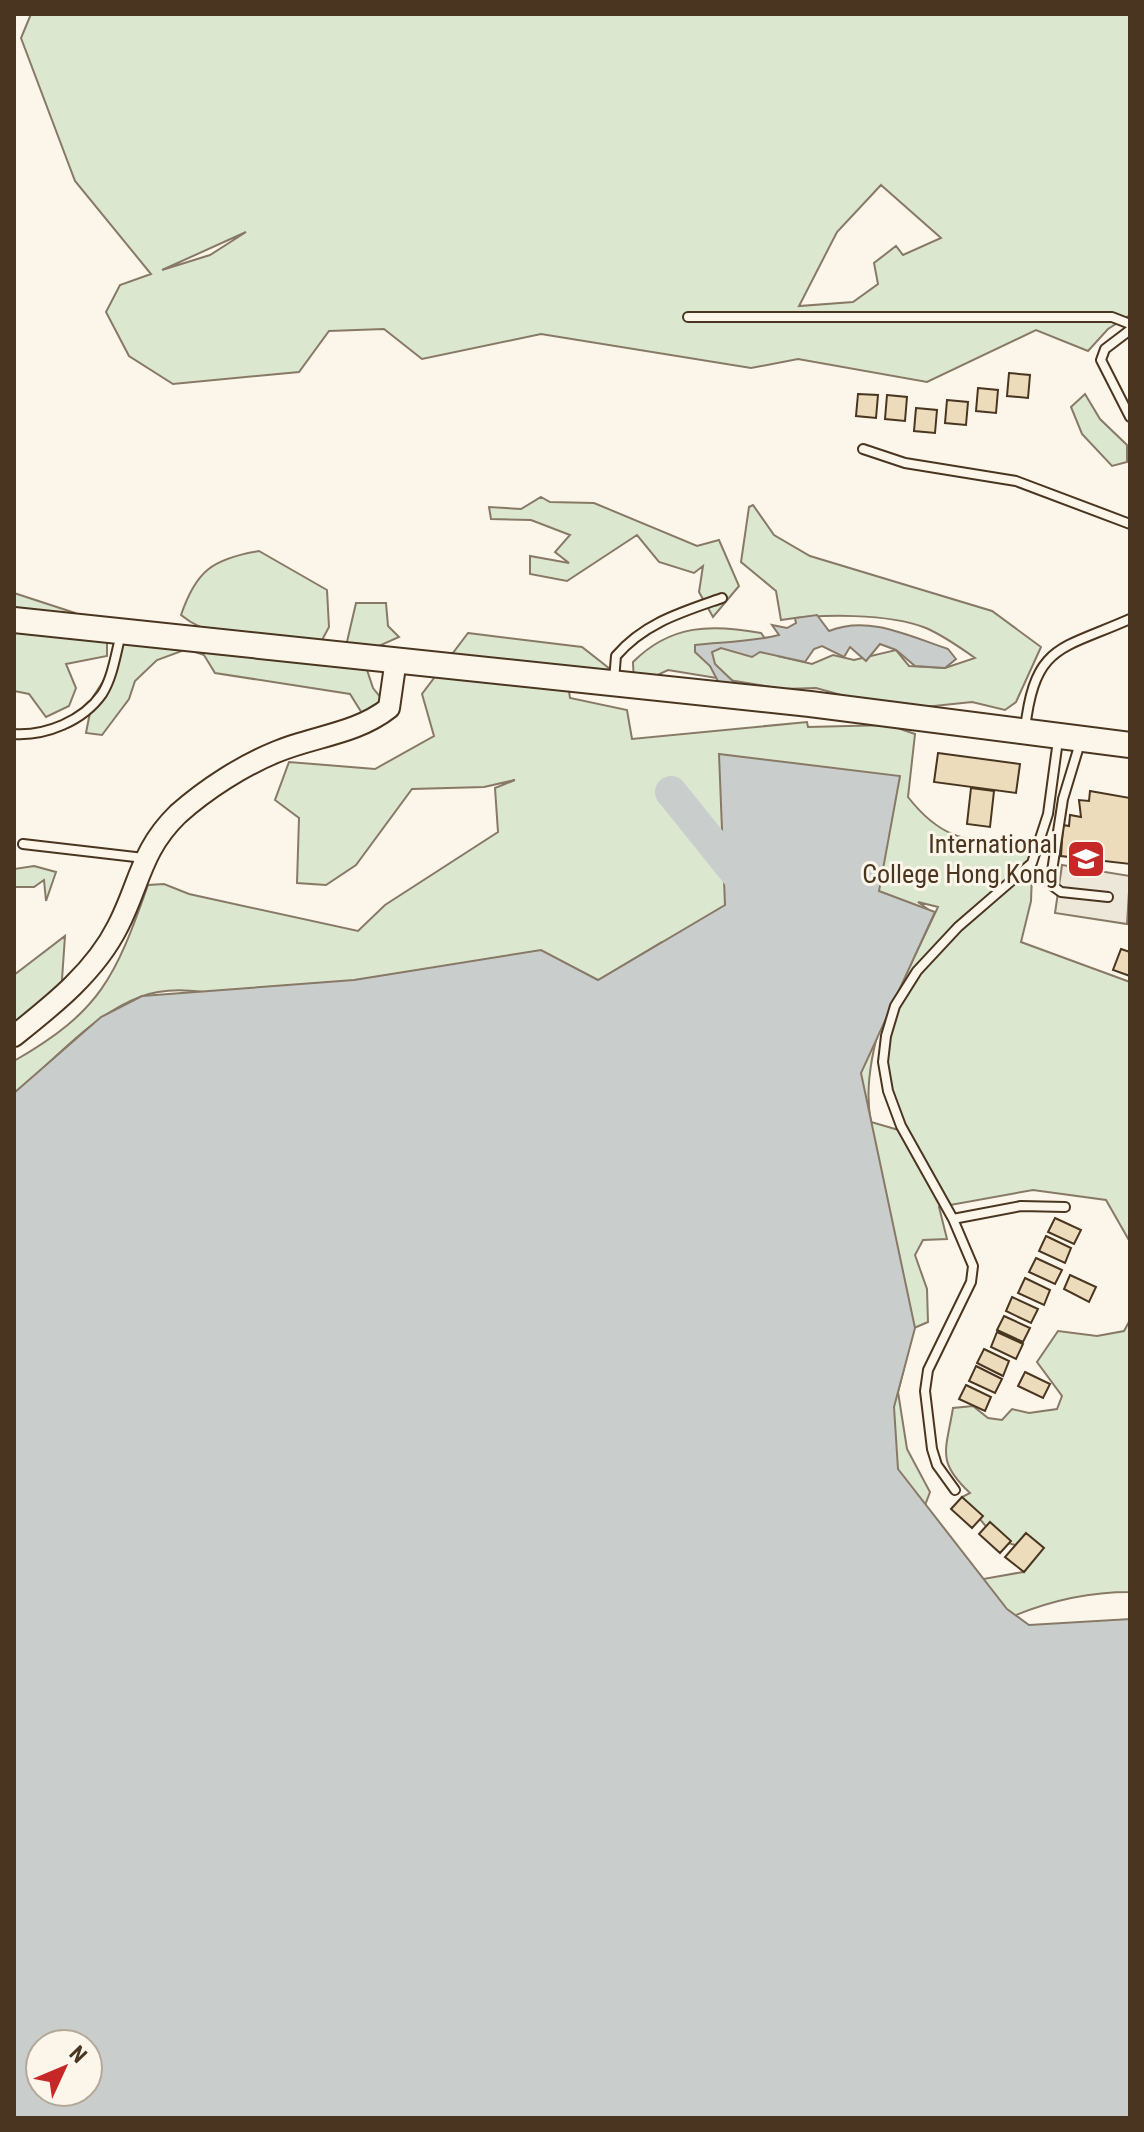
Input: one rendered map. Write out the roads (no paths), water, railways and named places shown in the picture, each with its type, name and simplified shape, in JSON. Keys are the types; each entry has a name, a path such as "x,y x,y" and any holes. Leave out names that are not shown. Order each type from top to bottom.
{"main road":[{"path":"14,620 810,704 1130,745"}],"street":[{"path":"14,1036 62,996 102,951 118,926 144,858 176,816 214,786 276,752 372,722 389,708 396,659"}],"lane":[{"path":"688,317 1112,317 1130,327 1105,349 1101,360 1130,417"},
{"path":"863,449 905,463 1016,481 1130,524"},
{"path":"614,684 616,656 626,645 666,618 722,598"},
{"path":"1025,733 1030,688 1040,668 1054,653 1130,619"},
{"path":"14,734 50,732 78,715 102,694 121,633"},
{"path":"1070,737 1050,884 1061,892 1108,897"},
{"path":"955,1490 937,1465 932,1449 925,1391 928,1370 971,1282 973,1266 953,1219 901,1126 888,1091 883,1062 886,1036 895,1006 917,971 958,927 1032,863 1070,737"},
{"path":"23,844 144,858"},
{"path":"953,1219 1021,1206 1065,1207"}],"waterway":[{"path":"671,792 749,889"}],"place":[{"name":"International College Hong Kong","path":"1086,859"}]}
